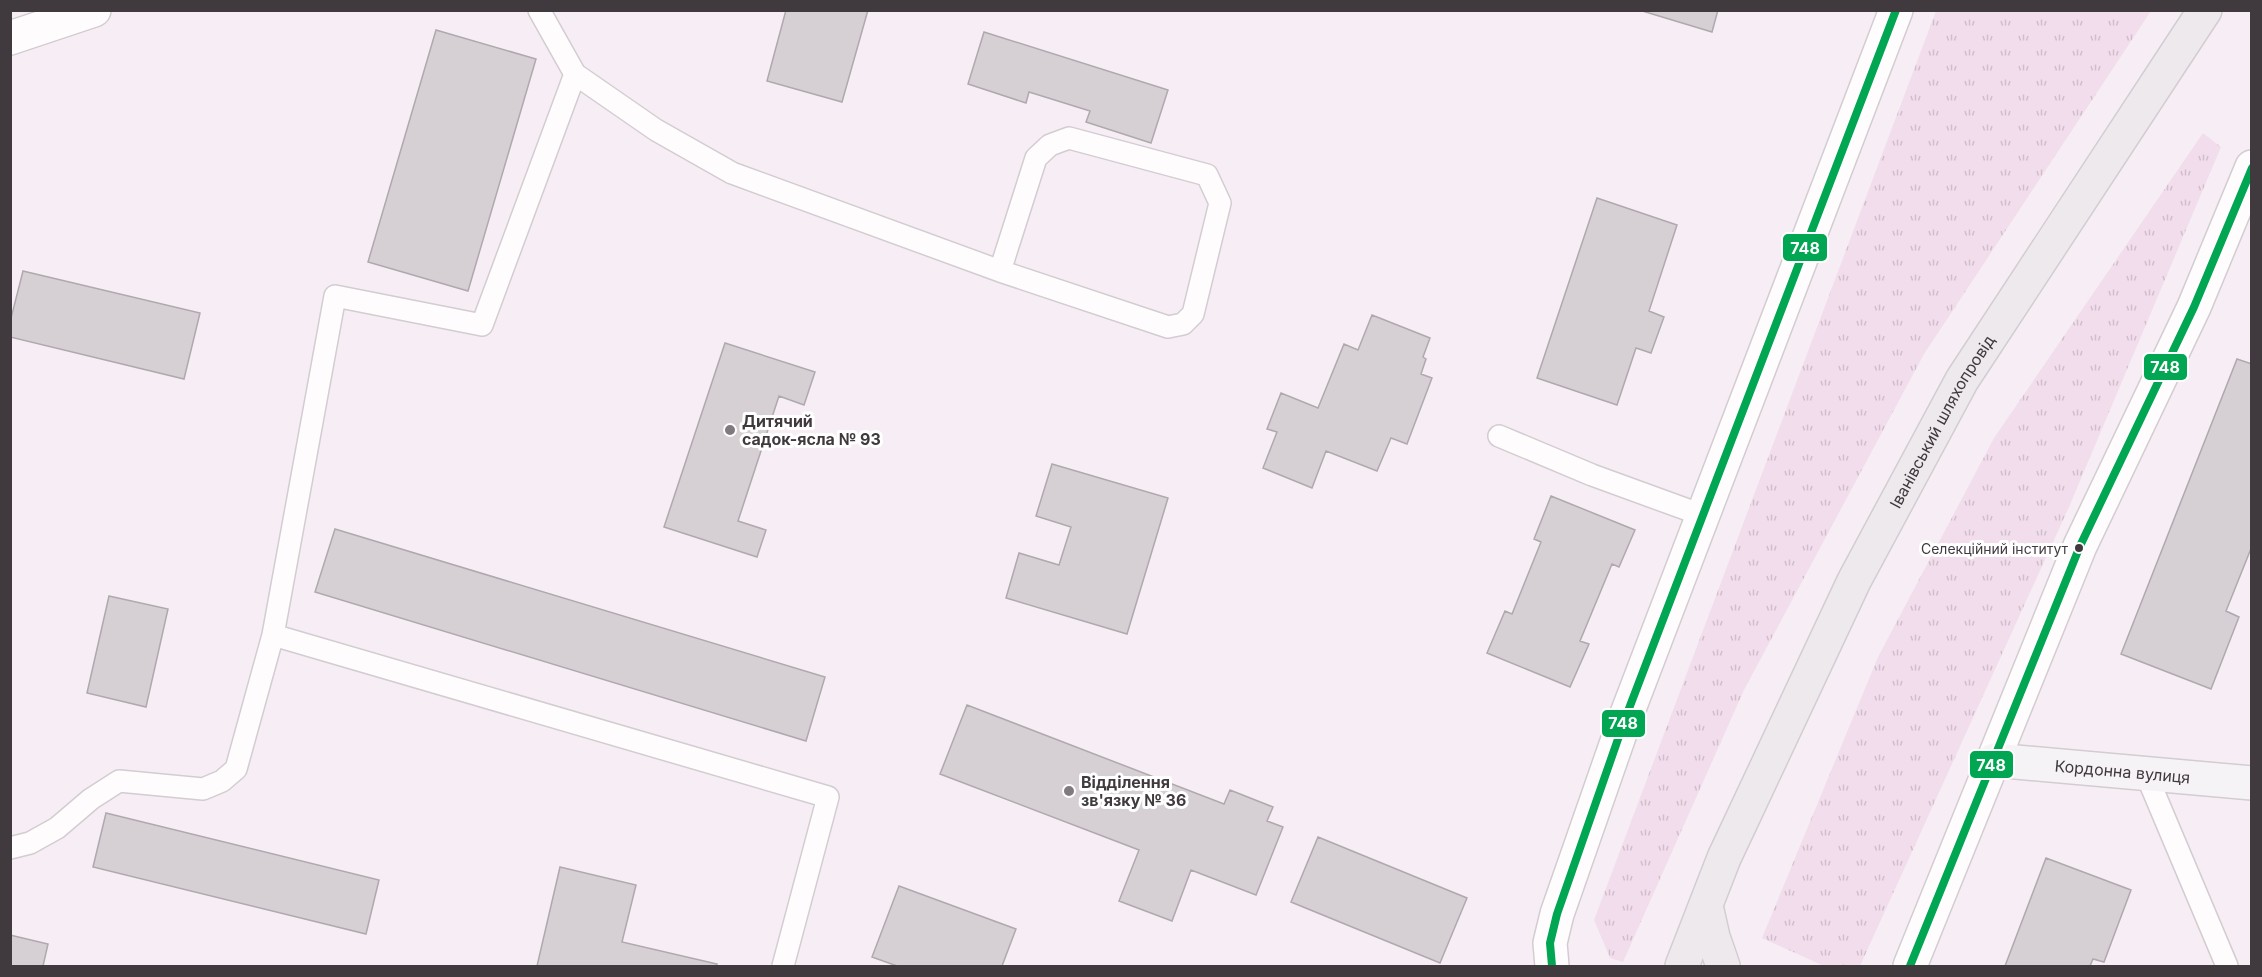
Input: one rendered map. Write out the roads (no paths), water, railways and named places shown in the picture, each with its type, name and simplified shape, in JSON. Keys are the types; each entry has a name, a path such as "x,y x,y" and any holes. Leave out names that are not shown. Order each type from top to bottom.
{"main road":[{"name":"Іванівський шляхопровід","path":"1682,966 1724,858 1854,581 1962,380 2205,10"},
{"name":"Кордонна вулиця","path":"1994,760 2252,783"},
{"path":"1706,906 1723,966"}],"street":[{"path":"10,38 94,10"},
{"path":"1552,966 1550,942 1557,914 1625,719 1896,10"},
{"path":"1910,966 2080,546 2194,307 2252,167"},
{"path":"1557,914 1566,947 1575,966"}],"lane":[{"path":"539,10 575,74 656,130 732,173 1000,272 1168,327 1183,324 1193,314 1220,203 1207,176 1069,138 1050,146 1036,158 1000,272"},
{"path":"10,848 30,843 57,828 91,799 119,781 203,789 222,781 236,769 273,635 335,296 482,325 575,74"},
{"path":"1499,436 1592,475 1702,515"},
{"path":"273,635 828,797 783,966"},
{"path":"2146,774 2227,966"}],"place":[{"name":"Дитячий садок-ясла № 93","path":"730,430"},
{"name":"Селекційний інститут","path":"2079,548"},
{"name":"Відділення зв'язку № 36","path":"1069,791"}]}
